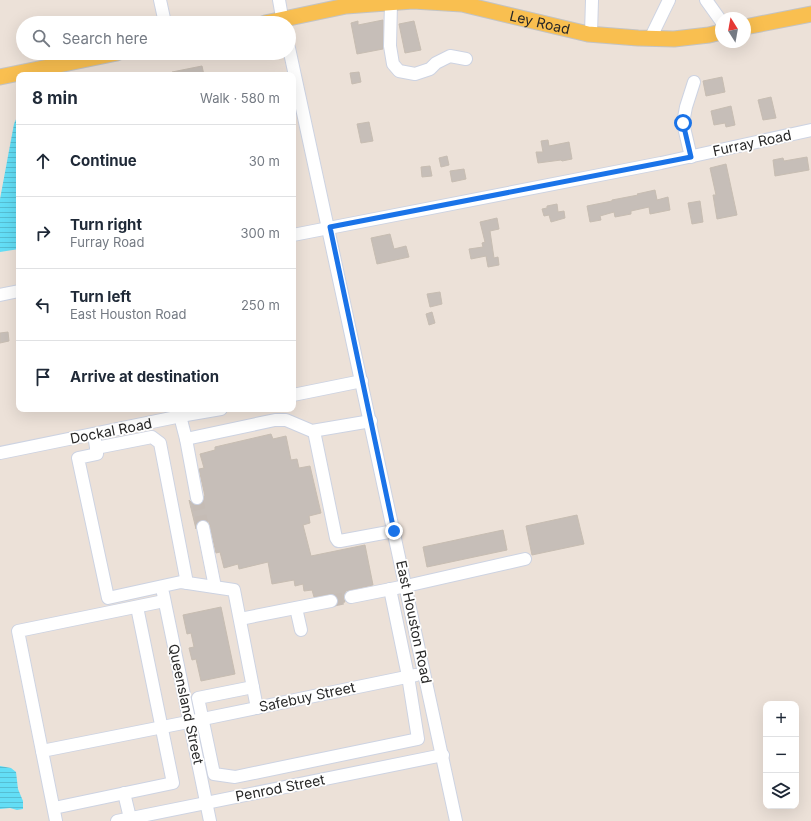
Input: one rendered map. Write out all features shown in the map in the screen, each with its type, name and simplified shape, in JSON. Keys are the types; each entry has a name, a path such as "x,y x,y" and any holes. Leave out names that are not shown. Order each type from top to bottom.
{"main road":[{"name":"Ley Road","path":"296,18 346,6 413,1 462,4 591,34 674,39 715,34"},
{"path":"751,26 811,14"},
{"path":"24,72 83,60"},
{"path":"0,77 16,74"}],"street":[{"path":"160,0 163,16"},
{"path":"279,0 282,16"},
{"path":"591,34 592,0"},
{"path":"650,38 669,0"},
{"path":"706,0 715,13"},
{"path":"392,3 390,46 393,64 399,71 415,74 430,69 436,63 450,56 466,59"},
{"name":"East Houston Road","path":"292,60 294,72"},
{"name":"East Houston Road","path":"296,79 330,227 456,821"},
{"path":"691,157 683,123 686,107 694,82"},
{"name":"Furray Road","path":"296,234 691,157 811,130"},
{"path":"0,295 16,292"},
{"path":"296,393 362,381"},
{"name":"Dockal Road","path":"0,453 203,412"},
{"path":"180,416 198,498"},
{"path":"186,438 275,420 286,420 314,431 371,421"},
{"path":"135,426 137,440"},
{"path":"314,431 337,540 340,541 394,531"},
{"path":"94,434 98,454 78,458 108,598 181,582 234,590 257,708"},
{"path":"96,448 152,437 160,443 187,583"},
{"path":"203,527 215,588"},
{"path":"351,597 525,559"},
{"name":"Queensland Street","path":"161,586 210,821"},
{"path":"253,687 198,698 214,774 235,777 418,739 400,633 390,589"},
{"path":"56,821 18,631 164,601"},
{"path":"240,619 331,601"},
{"path":"54,808 173,783 137,607"},
{"path":"296,608 302,630"},
{"path":"400,633 415,630"},
{"name":"Safebuy Street","path":"42,751 162,728 425,673"},
{"path":"415,719 434,715"},
{"name":"Penrod Street","path":"117,821 443,755"},
{"path":"124,793 130,818"}],"water":[{"path":"16,119 16,249 0,252 0,199"},
{"path":"0,766 11,768 16,772 18,789 23,801 23,809 0,809"}],"building":[{"path":"383,20 383,49 357,54 351,23 358,21 358,25"},
{"path":"414,21 421,50 405,53 399,24"},
{"path":"202,66 203,72 172,72"},
{"path":"359,72 361,82 352,84 350,73"},
{"path":"722,77 725,92 706,96 703,81"},
{"path":"771,97 776,118 763,120 758,100"},
{"path":"731,106 735,125 726,127 725,123 714,125 711,111"},
{"path":"369,122 373,141 361,143 357,124"},
{"path":"548,140 549,146 569,142 572,159 538,163 536,152 543,152 541,141"},
{"path":"447,156 449,165 441,167 439,158"},
{"path":"807,157 809,170 775,176 773,160 783,158 784,161"},
{"path":"726,164 737,215 717,219 713,195 716,195 710,168"},
{"path":"430,166 432,176 422,177 421,167"},
{"path":"464,169 466,179 452,182 450,171"},
{"path":"655,190 657,200 668,197 670,210 650,214 649,207 631,211 631,214 615,217 614,212 600,216 601,220 590,222 587,206"},
{"path":"700,201 703,222 692,224 688,203"},
{"path":"557,204 558,212 564,211 565,218 551,222 549,215 544,216 542,209 547,208 547,206"},
{"path":"497,218 499,229 490,231 494,258 498,257 499,265 488,267 486,256 471,259 469,249 483,247 482,243 485,242 480,222"},
{"path":"390,234 394,249 406,246 409,257 377,264 371,238"},
{"path":"440,292 442,304 430,307 427,294"},
{"path":"432,312 435,323 429,325 426,314"},
{"path":"8,332 9,341 0,343 0,333"},
{"path":"271,434 273,439 286,436 291,460 297,459 299,468 310,466 321,513 309,516 310,523 303,525 311,556 365,545 373,585 346,591 344,595 345,602 338,603 337,596 333,594 314,597 312,590 304,591 303,584 295,586 294,580 272,584 268,562 239,569 238,564 224,568 220,552 216,553 209,522 205,520 198,521 196,529 189,500 194,505 198,505 202,503 205,496 199,469 204,468 200,454 215,450 215,447"},
{"path":"577,515 584,544 532,555 526,526"},
{"path":"503,530 507,550 427,567 423,547"},
{"path":"221,607 235,674 201,681 196,659 192,660 189,648 194,647 191,633 187,634 183,615"}],"tunnel":[{"path":"197,498 203,527"},
{"path":"331,601 351,597"}],"route":[{"path":"394,531 330,227 691,157 683,123"}]}
